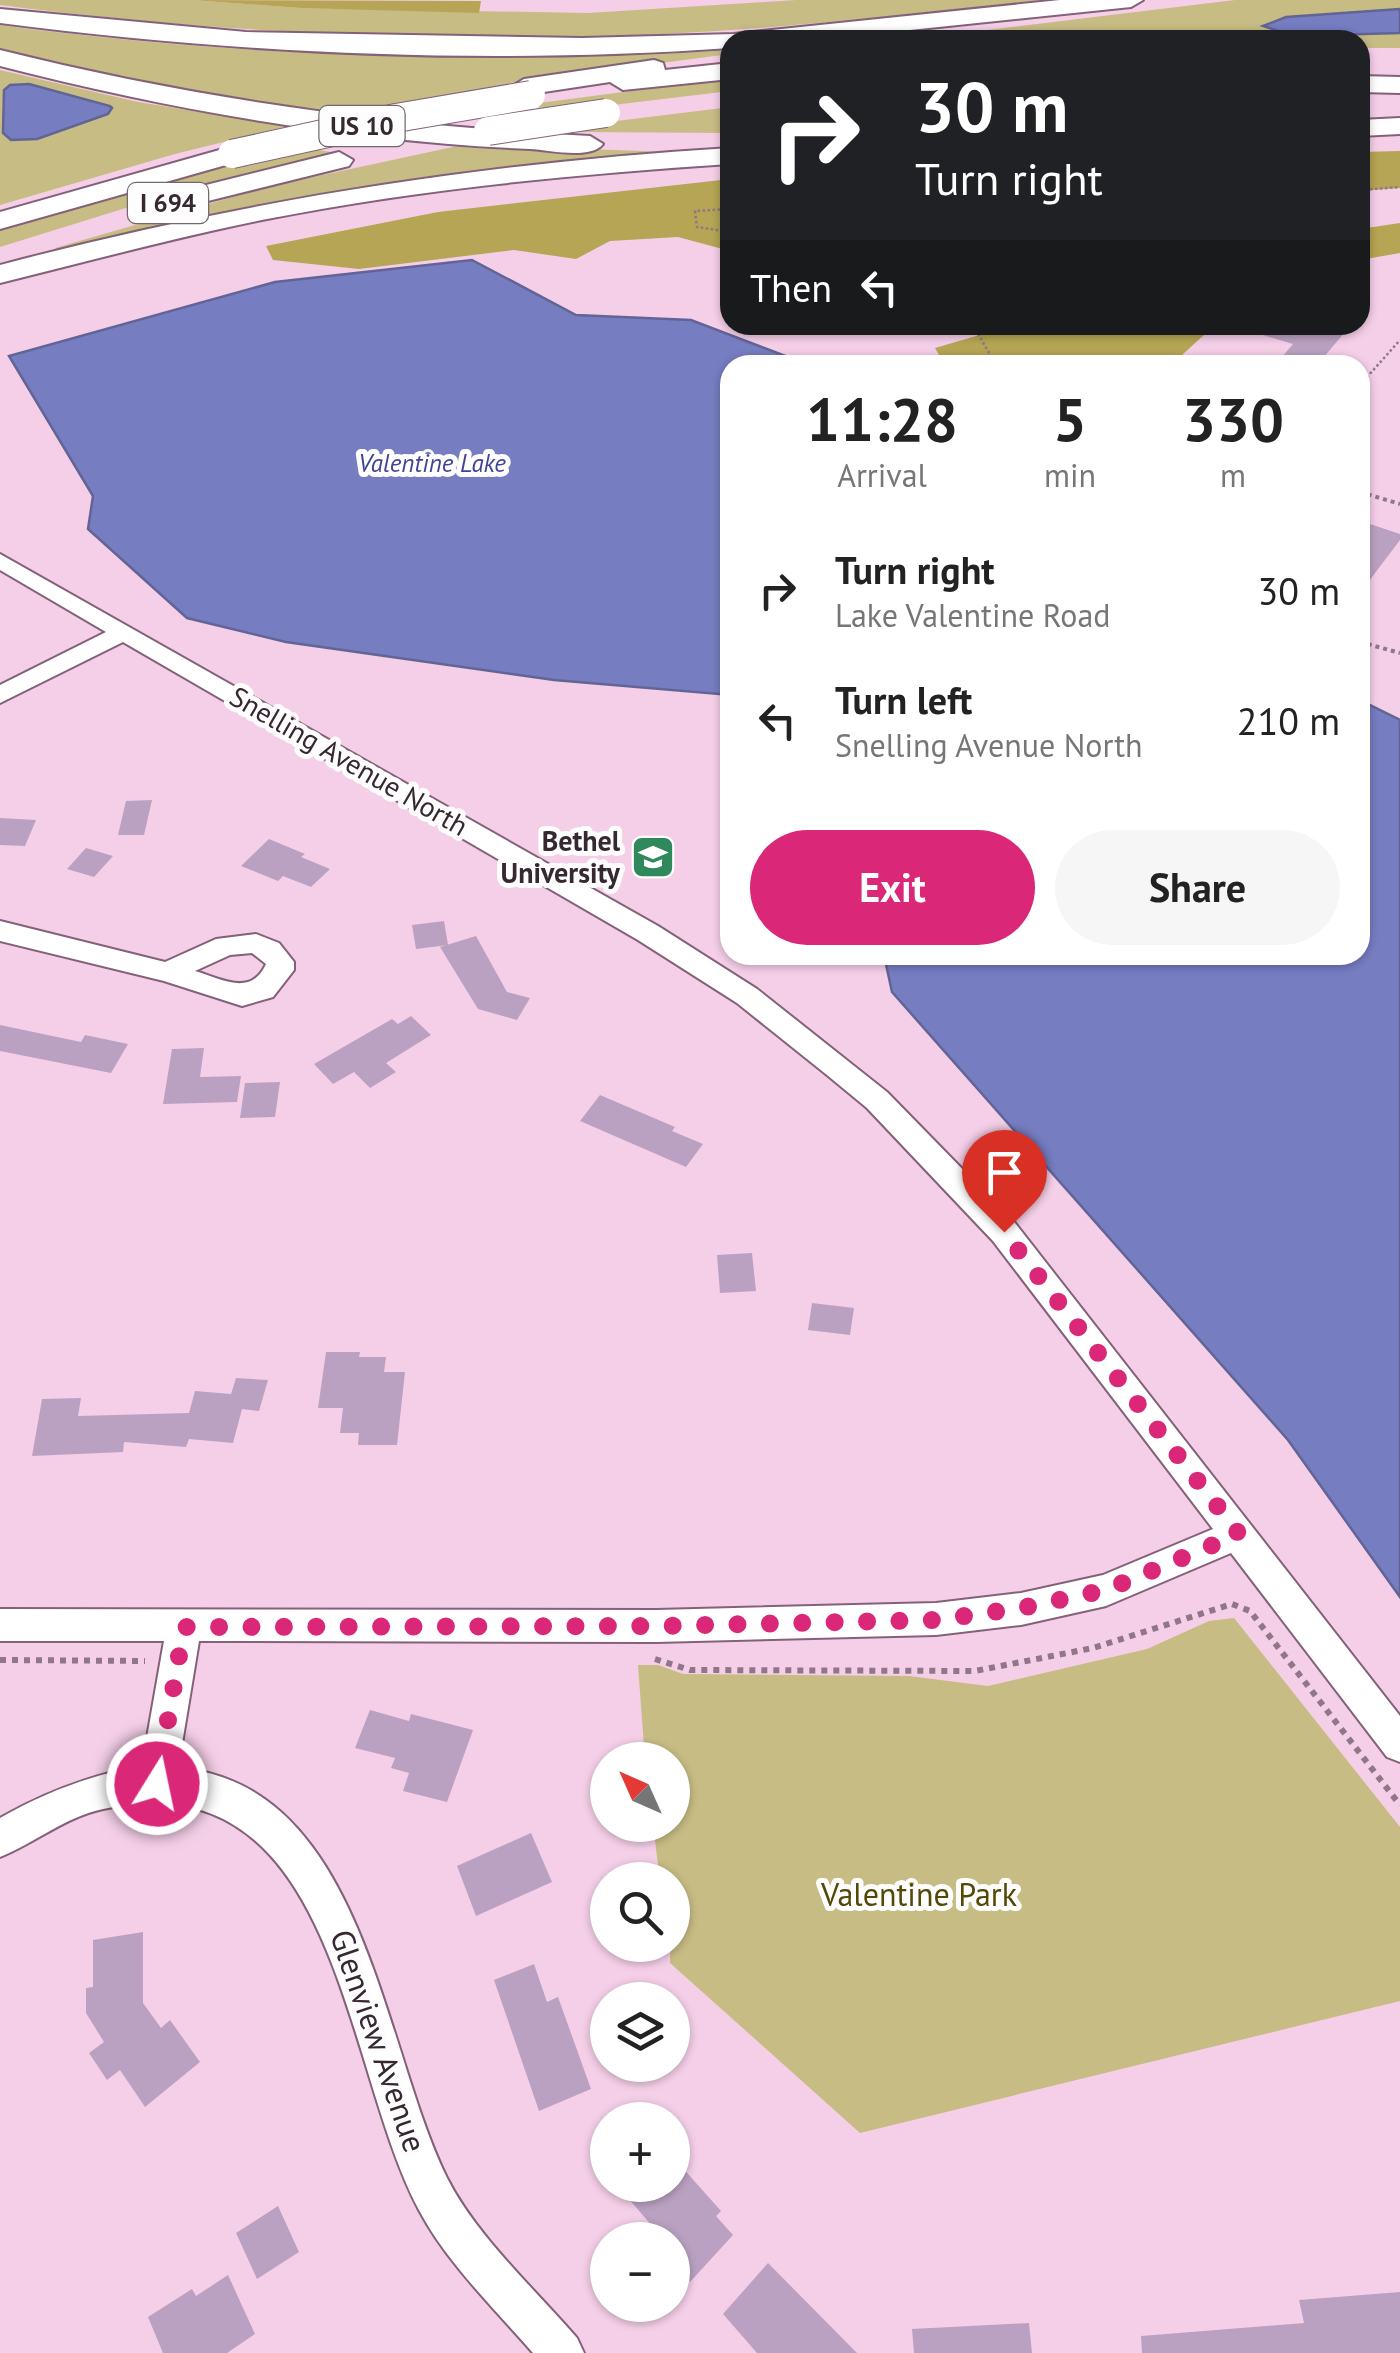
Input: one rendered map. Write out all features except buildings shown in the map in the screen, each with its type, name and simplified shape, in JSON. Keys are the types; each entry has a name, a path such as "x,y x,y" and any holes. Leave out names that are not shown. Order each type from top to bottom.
{"highway":[{"path":"845,30 1142,1"},
{"path":"943,30 1142,1"},
{"path":"0,16 158,32 371,44 558,46 720,41"},
{"name":"US 10","path":"0,58 168,98 308,120 510,140 720,143"},
{"path":"527,91 720,61"},
{"name":"I 694","path":"0,217 229,151 527,91 720,72"},
{"path":"1370,84 1400,85"},
{"name":"I 694","path":"0,256 132,213 357,157 639,109"},
{"path":"1370,128 1400,126"},
{"path":"0,274 200,224 396,188 720,157"}],"street":[{"name":"Snelling Avenue North","path":"0,561 648,933 747,996 877,1100 1004,1232 1400,1745"},
{"path":"0,695 124,632"},
{"path":"0,931 168,972"},
{"path":"0,1625 181,1644 936,1620 1106,1590 1239,1534"},
{"path":"157,1784 181,1644"},
{"name":"Glenview Avenue","path":"0,1839 28,1819 70,1800 116,1787 157,1784 190,1786 234,1799 296,1851 336,1919 408,2135 434,2196 468,2245 562,2353"}],"path":[{"path":"1370,190 1400,188"},
{"path":"720,209 695,211 697,227 720,230"},
{"path":"1370,374 1400,340"},
{"path":"1370,495 1400,504"},
{"path":"1370,645 1400,653"},
{"path":"638,1660 658,1660 690,1670 976,1671 1093,1648 1232,1604 1250,1612 1400,1804"},
{"path":"0,1660 181,1644"}],"green space":[{"path":"0,0 192,0 301,8 588,13 796,0 1045,0 762,28 517,38 221,27 0,5"},
{"path":"1235,0 1400,0 1400,9 1286,17 1269,30 988,30"},
{"path":"0,25 273,51 456,56 720,49 720,55 516,82 335,116 203,96 0,52"},
{"path":"1400,33 1400,48 1370,48 1370,34"},
{"path":"0,70 138,102 288,126 0,205"},
{"path":"720,79 720,92 563,111 524,105"},
{"path":"720,108 720,133 573,132 576,126"},
{"path":"462,145 674,152 364,190 210,217 58,252 55,248 267,187"},
{"path":"301,147 337,153 158,198 0,247 0,228 178,175"},
{"name":"Valentine Park","path":"1234,1618 1400,1827 1400,2001 860,2133 670,1963 690,1962 690,1862 658,1862 655,1842 690,1842 690,1742 644,1742 638,1665 658,1665 683,1674 909,1676 988,1686 1147,1649 1209,1621"}],"shaded area":[{"path":"192,0 481,1 479,13 301,8"},
{"path":"1400,151 1400,188 1370,190 1370,152"},
{"path":"720,180 720,248 678,237 610,241 576,259 514,250 359,269 273,260 266,246 438,212"},
{"path":"1400,223 1400,253 1370,258 1370,228"},
{"path":"980,335 1204,335 1182,355 939,355 935,348"}],"water":[{"path":"1400,9 1400,33 1275,30 1263,26 1286,17"},
{"path":"29,84 112,108 108,114 37,139 11,140 3,133 4,90 10,85"},
{"name":"Valentine Lake","path":"472,260 576,315 691,320 720,331 720,335 730,335 783,355 720,355 720,694 554,680 286,642 187,618 88,529 93,496 9,356 275,282"},
{"path":"1370,705 1400,720 1400,1597 1288,1440 892,992 886,965 1370,965"}],"place":[{"name":"Bethel University","path":"653,857"}],"route":[{"path":"157,1784 184,1627 656,1626 936,1620 1106,1590 1239,1534 1004,1232"}]}
